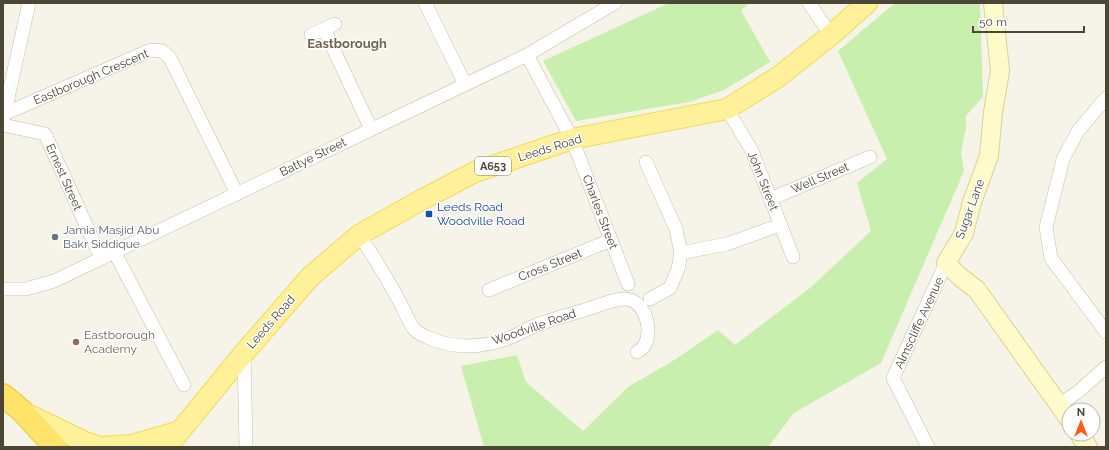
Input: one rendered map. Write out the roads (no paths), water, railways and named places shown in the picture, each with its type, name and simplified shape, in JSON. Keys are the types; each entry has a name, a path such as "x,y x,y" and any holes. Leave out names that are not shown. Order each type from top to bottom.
{"highway":[{"path":"3,395 22,411 55,447"},
{"path":"22,411 41,447"}],"main road":[{"name":"Leeds Road","path":"167,447 244,353 310,277 359,235 475,172 572,139 727,109 778,77 831,35 867,3"},
{"path":"22,411 85,442 100,447 131,445 180,431"},
{"name":"Leeds Road","path":"154,447 180,431"}],"street":[{"path":"3,120 30,3"},
{"path":"425,3 465,84"},
{"name":"Battye Street","path":"3,289 26,289 54,281 527,55 615,3"},
{"path":"809,3 831,35"},
{"name":"Sugar Lane","path":"946,263 964,233 972,202 989,156 993,112 1000,71 993,3"},
{"path":"311,35 330,26 371,129"},
{"name":"Eastborough Crescent","path":"3,120 151,50 162,51 170,58 237,194"},
{"name":"Charles Street","path":"527,55 572,139 628,284"},
{"path":"1106,98 1078,131 1063,159 1046,227 1051,258 1106,332"},
{"name":"John Street","path":"727,109 752,151 793,257"},
{"name":"Ernest Street","path":"3,120 45,134 101,258"},
{"name":"Well Street","path":"770,200 870,157"},
{"path":"646,162 676,230 682,252 678,269 670,288 650,299"},
{"path":"682,252 727,244 780,225"},
{"name":"Woodville Road","path":"359,235 374,256 415,329 428,338 460,346 483,344 508,338 540,324 599,305 627,299 640,307 645,315 647,324 644,346 637,352"},
{"name":"Cross Street","path":"488,290 611,240"},
{"path":"115,252 184,385"},
{"path":"946,263 959,276 977,290 1061,408"},
{"name":"Almscliffe Avenue","path":"926,446 894,378 946,263"},
{"path":"244,353 246,447"},
{"path":"1071,402 1079,391 1106,367"}],"place":[{"name":"Leeds Road Woodville Road","path":"429,214"},
{"name":"Jamia Masjid Abu Bakr Siddique","path":"55,237"},
{"name":"Eastborough Academy","path":"76,342"}],"district":[{"name":"Eastborough","path":"347,43"}]}
